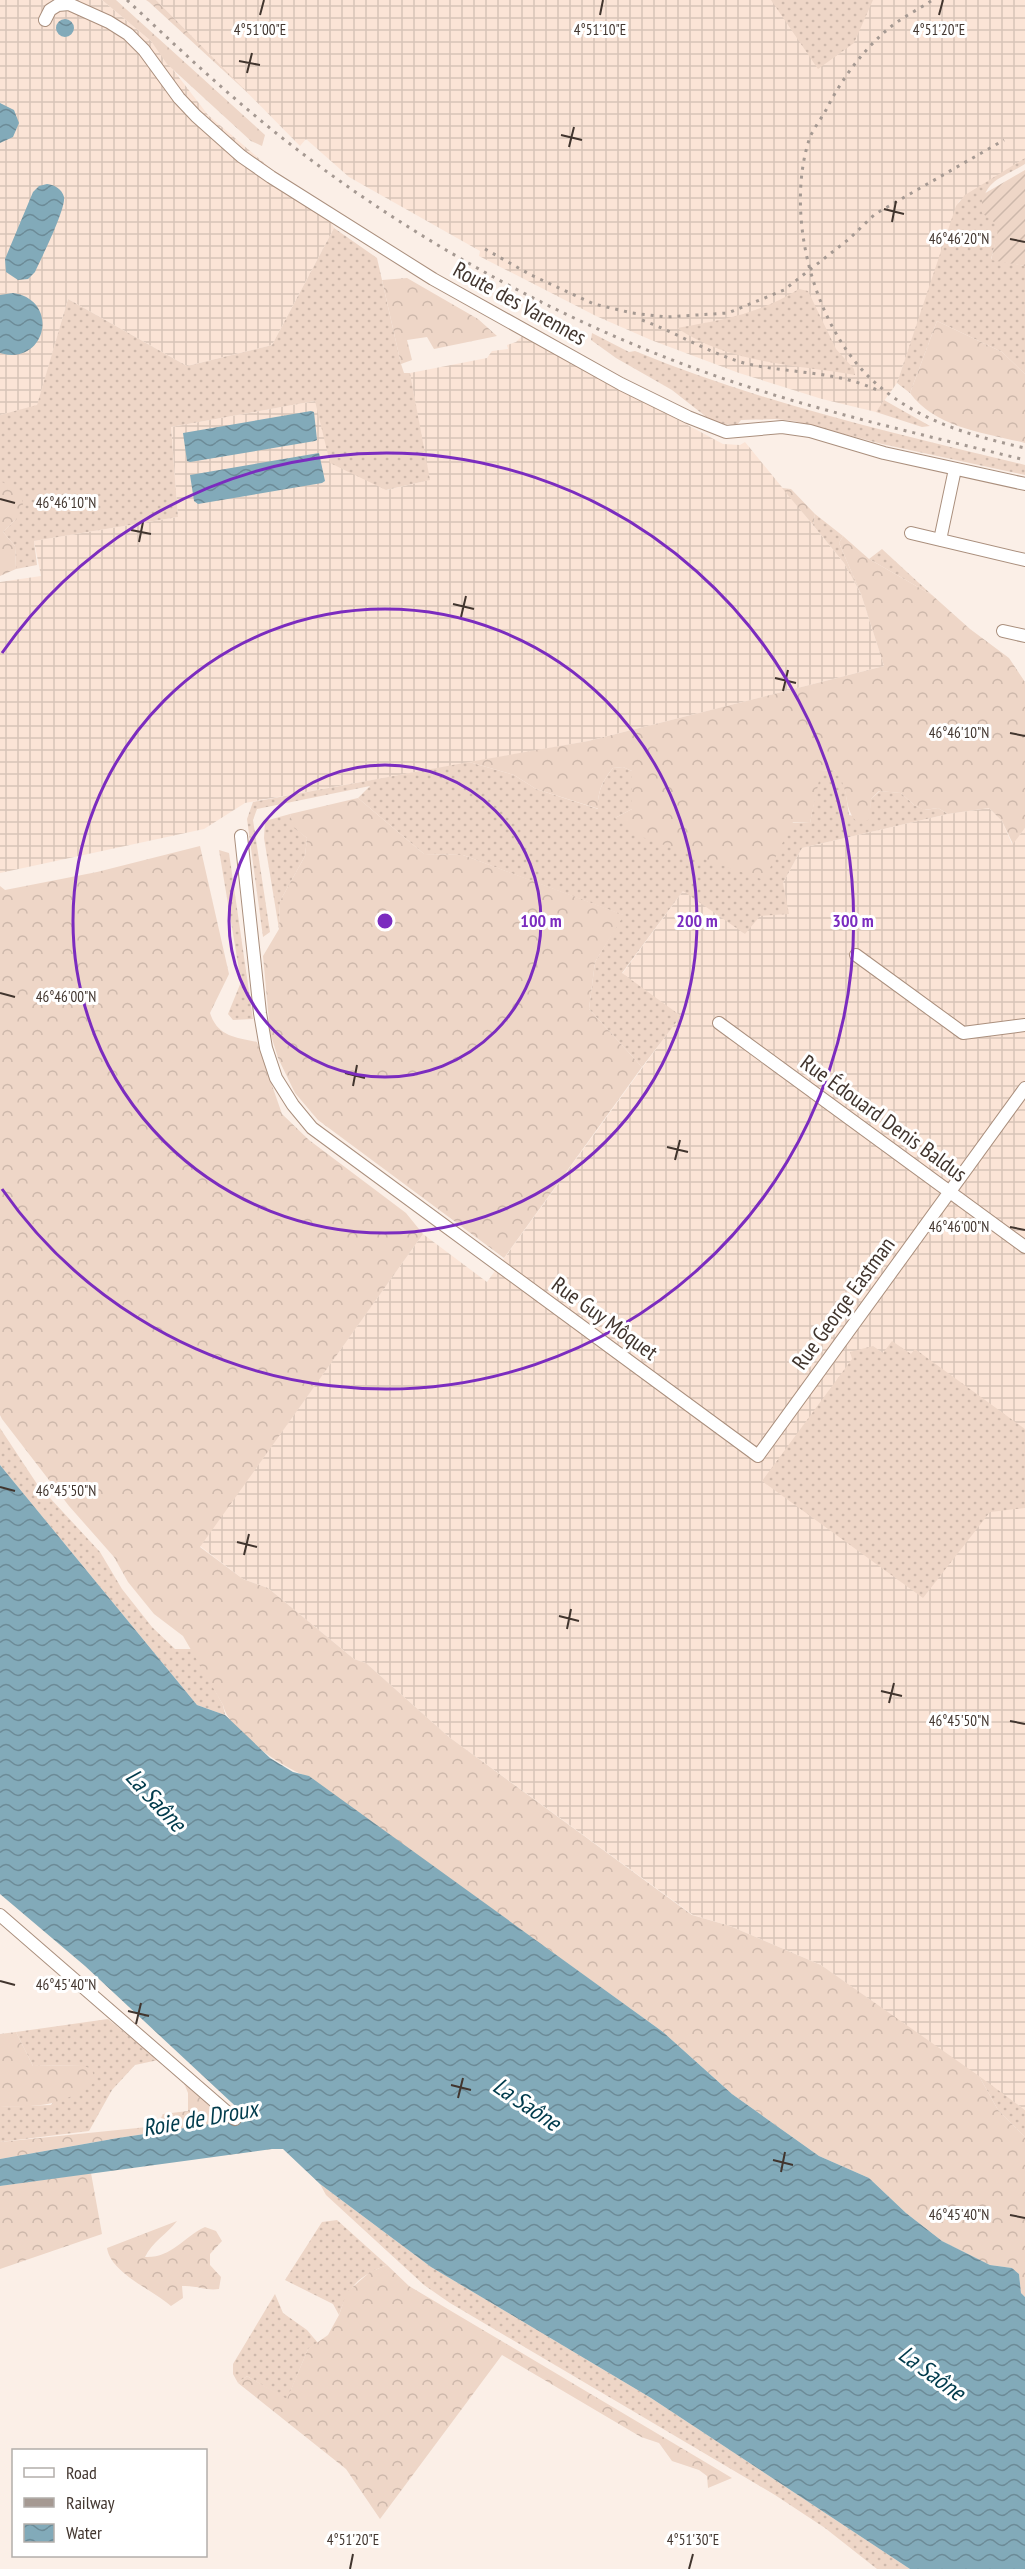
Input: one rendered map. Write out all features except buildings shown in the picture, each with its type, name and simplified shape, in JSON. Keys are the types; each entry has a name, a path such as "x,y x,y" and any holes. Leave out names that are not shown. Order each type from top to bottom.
{"street":[{"name":"Route des Varennes","path":"45,20 50,10 58,5 69,4 110,22 128,34 156,62 179,98 196,116 241,156 271,177 433,279 621,384 697,422 726,432 782,428 810,431 884,453 1025,484"},
{"path":"940,540 955,469"},
{"path":"911,533 1025,560"},
{"path":"1003,631 1025,636"},
{"name":"Rue Guy Môquet","path":"241,836 260,1013 266,1048 276,1078 293,1105 312,1128 758,1456"},
{"path":"855,955 963,1033 1025,1025"},
{"name":"Rue Édouard Denis Baldus","path":"719,1023 1025,1247"},
{"name":"Rue George Eastman","path":"758,1456 1025,1088"},
{"path":"0,1915 235,2119"}],"shaded area":[{"path":"0,0 102,0 151,41 208,115 270,168 321,203 334,228 272,345 187,366 68,299 37,406 0,415"},
{"path":"156,0 1025,0 1025,158 959,201 897,383 876,412 822,399 739,373 651,340 596,316 479,256 480,251 349,177 306,139 300,146"},
{"path":"522,336 723,444 740,445 745,442 844,563 861,594 884,666 588,741 245,803 204,829 0,873 0,582 41,576 34,541 178,517 171,427 315,401 387,490 429,480 410,373 487,358 492,351 508,349 507,345 516,342"},
{"path":"989,808 1002,821 1012,844 1025,828 1025,2110 821,1965 730,1926 693,1915 449,1737 366,1663 354,1659 268,1588 243,1579 200,1546 423,1234 487,1282 680,1016 622,974 683,891 783,883 802,848 948,814"}],"green space":[{"path":"102,0 116,0 265,135 262,146 251,141 167,64 151,41"},
{"path":"146,0 156,0 249,94 149,2"},
{"path":"771,0 873,0 854,43 818,69"},
{"path":"1025,158 1025,164 989,187 985,193 982,212 1000,226 991,259 1025,266 1025,374 1002,352 937,321 910,393 897,383 956,206 965,195"},
{"path":"1025,170 1025,266 991,260 999,226 982,213 982,195"},
{"path":"334,228 377,258 401,364 404,373 410,373 430,480 386,490 330,463 315,401 171,427 178,517 34,541 37,565 16,569 15,546 3,532 16,519 0,481 0,415 37,405 68,299 187,366 272,345"},
{"path":"407,278 478,319 497,336 434,349 427,337 407,340 412,360 401,364 382,280"},
{"path":"799,289 808,291 836,349 854,369 855,375 741,356 698,340 677,328 725,319 755,310"},
{"path":"937,321 1002,352 1025,374 1025,443 947,422 921,405 910,393"},
{"path":"592,333 629,352 635,351 683,370 828,416 1025,465 1025,475 882,444 794,421 741,420 737,425 714,423 672,390 616,358 591,340"},
{"path":"884,400 930,426 922,427 876,412"},
{"path":"0,481 20,491 23,505 16,519 3,532 15,546 16,569 0,576"},
{"path":"782,488 791,489 815,514 813,525"},
{"path":"815,514 843,536 839,543 861,594 844,563 813,525"},
{"path":"843,536 869,559 932,595 970,629 1009,658 1025,682 1025,828 1013,844 1002,821 989,808 948,814 938,808 924,810 914,805 901,793 879,791 871,799 870,819 859,824 850,811 840,778 834,770 821,771 810,823 793,822 764,880 639,836 615,818 632,809 632,771 623,767 613,768 603,782 599,792 599,809 536,789 514,775 469,762 588,741 884,666 861,594 839,543"},
{"path":"882,549 932,595 869,559"},
{"path":"469,762 514,775 536,789 598,809 601,787 606,777 613,768 623,767 632,771 632,809 615,818 810,823 820,771 834,770 844,781 849,815 869,819 871,799 880,791 901,793 914,805 925,810 938,808 948,814 802,848 783,883 789,914 760,916 745,934 683,891 622,973 681,1016 642,1067 589,1009 595,962 623,915 463,855 424,854 358,798 370,786 257,809 253,820 270,932 263,937 247,819 253,802"},
{"path":"358,798 424,854 463,855 624,915 595,962 589,1009 642,1067 504,1258 318,1120 295,1093 278,1058 270,1032 263,956 279,929 280,901 305,856 307,838 294,828 290,814"},
{"path":"290,814 295,828 307,838 305,856 280,901 279,929 264,838 265,821"},
{"path":"200,846 229,974 210,1013 213,1021 228,1035 257,1042 282,1114 309,1140 406,1213 423,1234 200,1547 243,1579 268,1588 354,1659 366,1663 449,1737 692,1915 730,1926 821,1965 979,2076 998,2110 1025,2137 1025,2297 1021,2293 1019,2274 1012,2268 990,2265 942,2241 906,2213 869,2178 819,2156 732,2094 663,2032 309,1777 298,1773 258,1748 227,1715 183,1636 154,1614 128,1582 114,1557 69,1506 2,1419 0,1415 0,886 5,890 97,872"},
{"path":"219,850 229,853 253,1019 233,1020 228,1014 241,982"},
{"path":"892,1341 911,1354 915,1349 1025,1429 1025,1508 990,1512 923,1598 762,1481 852,1359 850,1352 873,1346 883,1353"},
{"path":"0,1428 37,1484 100,1552 122,1589 152,1627 175,1649 192,1649 223,1705 225,1715 197,1705 0,1465"},
{"path":"108,2019 158,2060 135,2065 112,2090 89,2131 0,2142 0,2107 51,2105 81,2065 33,2066 16,2032"},
{"path":"16,2032 33,2066 81,2065 92,2069 95,2082 71,2096 50,2104 0,2107 0,2034"},
{"path":"979,2076 1025,2110 1025,2137 998,2110"},
{"path":"184,2083 231,2121 0,2159 0,2142 157,2126 163,2114 188,2111 188,2093"},
{"path":"91,2173 102,2234 0,2269 0,2186"},
{"path":"320,2184 431,2267 651,2398 910,2569 877,2569 825,2528 775,2495 450,2303 424,2285 326,2195"},
{"path":"337,2220 387,2265 369,2273 356,2283 347,2296 339,2315 333,2304 285,2280 322,2222"},
{"path":"177,2221 145,2257 170,2251 205,2227 216,2231 222,2241 210,2254 210,2265 221,2277 219,2289 182,2286 183,2298 171,2306 124,2273 110,2257 107,2248"},
{"path":"387,2265 409,2286 732,2478 708,2488 707,2476 699,2470 672,2461 659,2443 641,2437 502,2355 380,2519 346,2469 238,2383 247,2376 287,2399 308,2349 328,2335 339,2315 347,2292 370,2272"},
{"path":"275,2294 283,2313 307,2330 318,2343 308,2349 287,2400 247,2376 238,2383 233,2374 233,2364"}],"water":[{"path":"65,19 71,22 74,28 71,34 65,37 59,34 56,28 59,22"},
{"path":"0,103 14,110 19,123 13,137 0,143"},
{"path":"53,185 62,192 64,203 35,272 28,279 18,280 6,272 5,259 33,192 39,186"},
{"path":"13,293 28,298 38,307 42,319 42,331 37,342 28,351 16,355 0,353 0,295"},
{"path":"314,412 317,440 315,441 187,461 183,433"},
{"path":"319,453 325,481 322,483 198,504 194,501 190,475"},
{"name":"La Saône","path":"0,1465 197,1705 225,1715 270,1758 293,1772 309,1776 663,2032 732,2094 819,2156 869,2178 906,2213 942,2241 990,2265 1012,2268 1019,2274 1021,2293 1025,2297 1025,2569 910,2569 651,2398 431,2267 320,2184 283,2149 0,2186 0,2159 231,2121 246,2116 85,1966 0,1894"}],"railway":[{"path":"127,0 241,104 328,172 425,237 528,295 634,345 729,381 855,418 1025,460"},
{"path":"931,1 893,25 864,53 839,86 810,137 803,167 800,199 809,265 819,298 833,328 850,355 887,393 923,415 943,424 1025,448"},
{"path":"485,249 531,275 594,304 632,313 666,317 728,313 784,290 849,239 875,214 1004,140"},
{"path":"642,320 718,354 744,363 846,379 879,391"}],"water label":[{"name":"Roie de Droux","path":"200,2118"}]}
